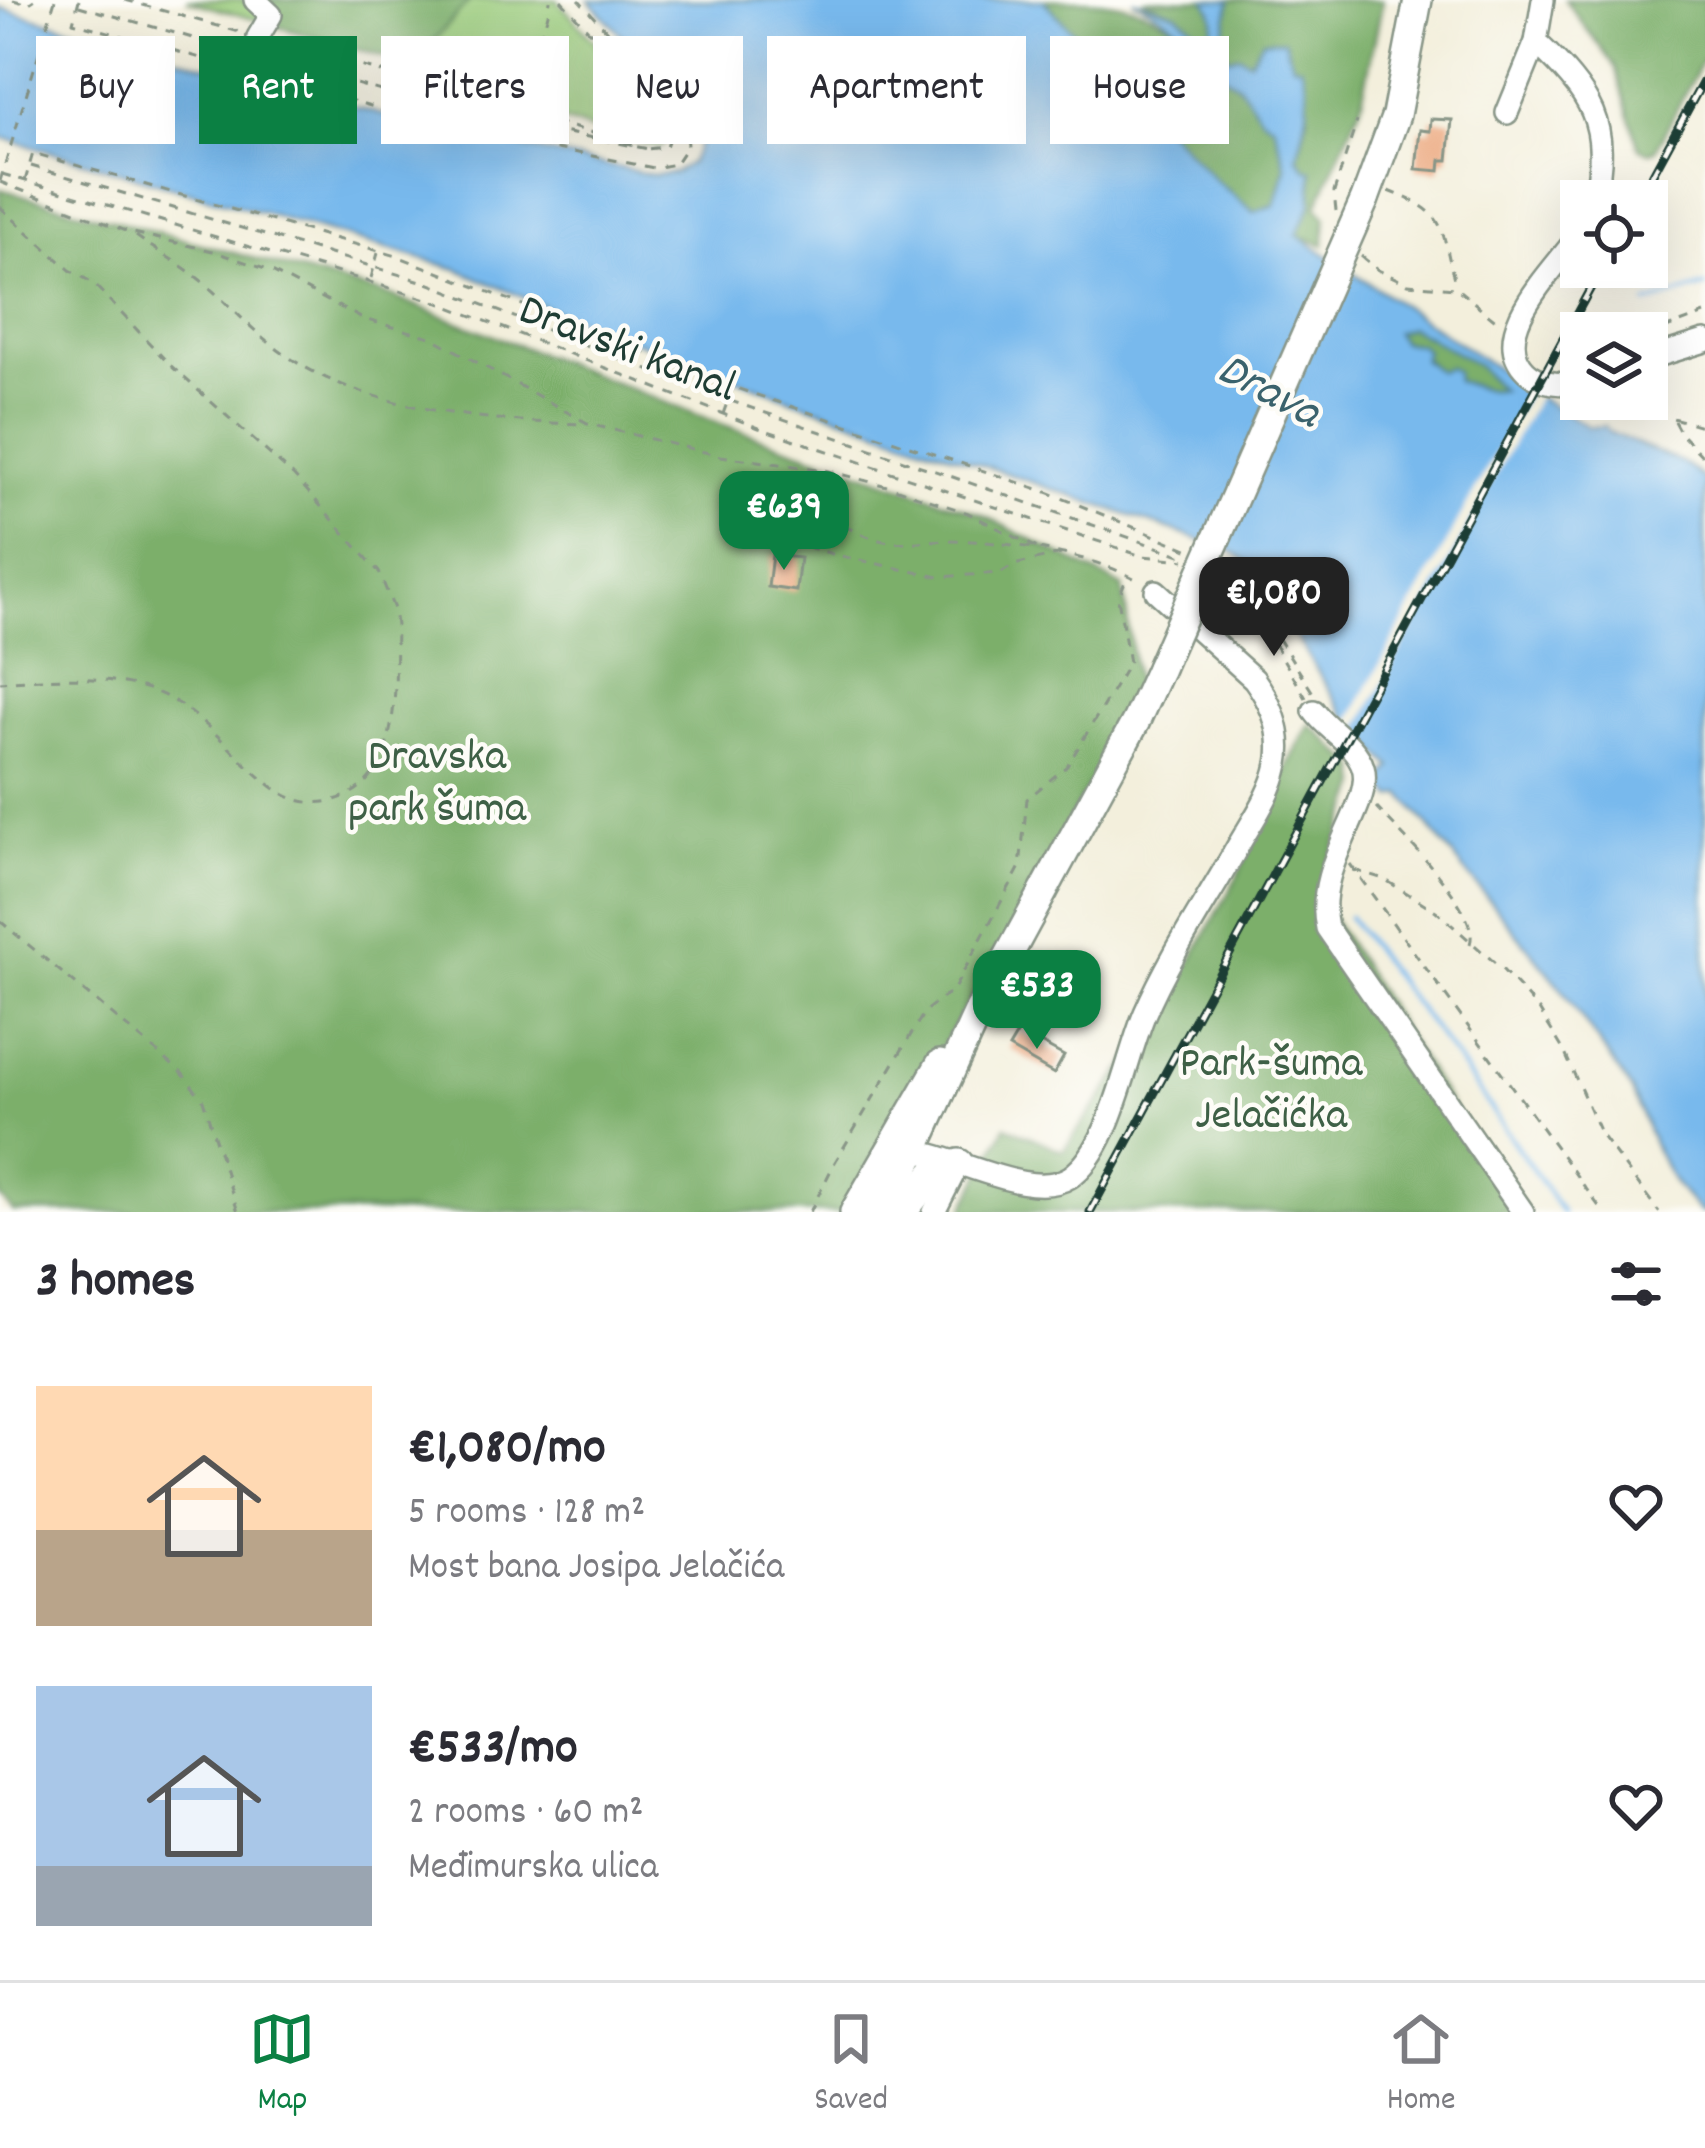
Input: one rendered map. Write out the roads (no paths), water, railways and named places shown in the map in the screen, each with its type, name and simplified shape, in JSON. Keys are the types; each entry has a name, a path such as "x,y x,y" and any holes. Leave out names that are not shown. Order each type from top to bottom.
{"main road":[{"path":"880,1212 916,1150 978,1012 1114,761 1149,673 1365,200 1396,115 1418,0"},
{"path":"854,1212 929,1081 978,1012"},
{"path":"903,1212 933,1174 959,1163 937,1138 932,1115"}],"street":[{"path":"255,0 271,15 259,36"},
{"path":"1507,113 1536,42 1543,0"},
{"path":"1536,42 1574,78 1595,112 1601,146 1597,180"},
{"path":"1560,259 1522,308 1514,333 1524,369 1560,383"},
{"path":"1668,352 1705,341"},
{"path":"884,1155 916,1150 1013,1180 1040,1183 1060,1181 1080,1167 1110,1111 1160,982 1273,782 1280,748 1266,696 1156,591"},
{"path":"1316,707 1357,754 1365,781 1327,878 1323,900 1327,928 1523,1212"},
{"path":"934,1212 959,1163"}],"water":[{"name":"Drava","path":"589,0 1043,0 1077,36 1050,36 1050,144 1181,144 1254,212 1275,205 1286,167 1274,125 1261,117 1239,85 1229,79 1229,58 1239,55 1250,61 1262,40 1285,40 1292,64 1301,66 1305,78 1307,111 1297,156 1312,170 1312,203 1297,235 1560,410 1560,420 1605,426 1609,432 1687,465 1705,480 1705,1212 1674,1183 1632,1091 1559,985 1402,794 1393,797 1380,783 1392,767 1349,721 1249,563 1232,551 794,400 555,311 457,269 0,137 0,8 100,36 36,36 36,144 175,144 175,57 199,64 199,144 357,144 357,108 381,114 381,144 505,144 654,175 674,173 690,163 700,144 743,144 743,36 622,36","holes":["1410,327 1476,364 1501,390 1456,381 1456,372 1449,367 1439,371 1423,360 1426,350 1402,342 1395,332"]},
{"path":"1133,0 1176,13 1205,36 1189,36"},
{"path":"1206,0 1230,0 1221,36 1208,36 1214,19"}],"waterway":[{"path":"1647,304 1705,286"},
{"path":"1349,917 1455,1057 1562,1212"}],"railway":[{"path":"1649,180 1705,78"},
{"path":"1090,1212 1591,288"}],"park label":[{"name":"Dravska park šuma","path":"437,778"},
{"name":"Park-šuma Jelačićka","path":"1271,1085"}]}
